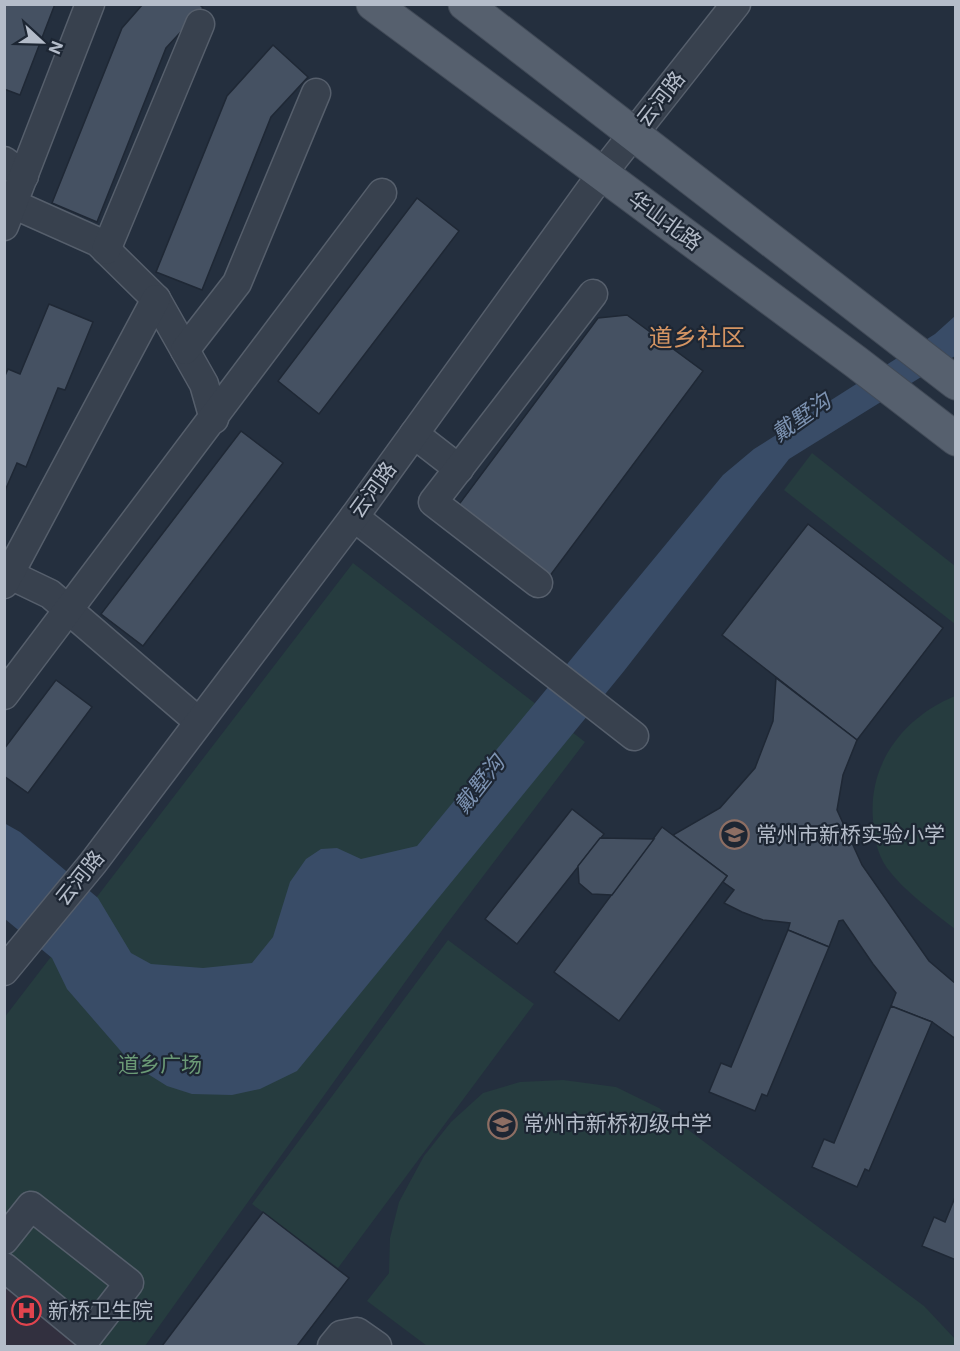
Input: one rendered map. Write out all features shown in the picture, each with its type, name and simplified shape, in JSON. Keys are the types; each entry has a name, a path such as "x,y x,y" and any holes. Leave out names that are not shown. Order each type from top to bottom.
{"main road":[{"name":"华山北路","path":"373,4 856,362 956,439"},
{"path":"465,4 956,383"}],"street":[{"path":"90,4 14,169 9,215 98,242 156,299 204,384 214,419"},
{"name":"云河路","path":"4,971 93,863 354,517 601,175 736,4"},
{"path":"106,250 200,24"},
{"path":"185,350 237,283 316,93"},
{"path":"4,695 70,611 382,193"},
{"path":"538,583 434,502 593,294"},
{"path":"156,299 6,577 50,594 199,722"},
{"path":"414,434 459,469"},
{"path":"354,517 634,735"},
{"path":"4,1240 31,1206 129,1283 88,1336 4,1267"},
{"path":"332,1347 341,1335 357,1332 376,1347"}],"shaded area":[{"name":"新桥卫生院","path":"5,1276 94,1346 5,1346"}],"green space":[{"path":"812,453 955,566 955,624 784,490"},
{"name":"道乡广场","path":"353,563 585,742 443,929 145,1346 94,1346 5,1276 4,1018"},
{"path":"955,696 955,929 910,893 887,868 878,851 875,839 873,799 883,761 893,744 920,716"},
{"path":"448,940 534,1004 338,1268 252,1204"},
{"path":"563,1080 616,1087 659,1108 924,1306 955,1339 955,1346 427,1346 367,1301 389,1273 390,1238 399,1202 424,1156 451,1122 483,1093 520,1082"}],"water":[{"name":"戴墅沟","path":"955,316 955,356 789,459 624,671 297,1071 260,1089 232,1095 192,1094 167,1086 132,1064 67,989 52,958 5,919 4,823 20,832 98,898 131,953 151,964 203,968 252,963 273,937 290,882 306,859 321,849 337,848 361,859 417,846 723,475 754,449 935,334"}],"building":[{"path":"4,4 55,4 20,95 4,89"},
{"path":"143,4 199,4 203,8 166,48 97,222 52,203 122,28"},
{"path":"273,45 308,77 271,117 202,290 156,272 227,96"},
{"path":"417,198 459,231 319,414 278,381"},
{"path":"49,304 93,322 65,390 58,388 26,467 17,463 4,493 4,378 8,369 20,374"},
{"path":"627,315 703,371 549,577 457,507 598,318"},
{"path":"241,431 283,463 143,646 101,614"},
{"path":"808,524 943,628 857,740 722,635"},
{"path":"776,678 857,740 843,775 837,810 862,865 929,961 956,984 956,1039 932,1022 891,1006 896,993 843,920 839,921 829,947 788,930 790,923 763,920 724,903 734,890 723,882 727,876 673,835 720,808 755,768 773,721"},
{"path":"56,680 92,707 28,793 4,776 4,749"},
{"path":"572,809 604,834 517,944 485,919"},
{"path":"662,827 727,876 619,1021 554,972"},
{"path":"600,838 654,839 612,895 592,894 579,883 578,866"},
{"path":"788,930 829,947 767,1096 762,1094 755,1111 709,1092 721,1063 731,1067"},
{"path":"891,1006 932,1022 869,1171 865,1169 857,1187 812,1167 824,1139 834,1143"},
{"path":"956,1195 956,1260 922,1246 934,1217 945,1222"},
{"path":"263,1212 349,1278 297,1346 162,1346"}],"place":[{"name":"常州市新桥实验小学","path":"735,835"},
{"name":"常州市新桥初级中学","path":"502,1124"},
{"name":"新桥卫生院","path":"27,1311"}],"district":[{"name":"道乡社区","path":"697,338"}]}
